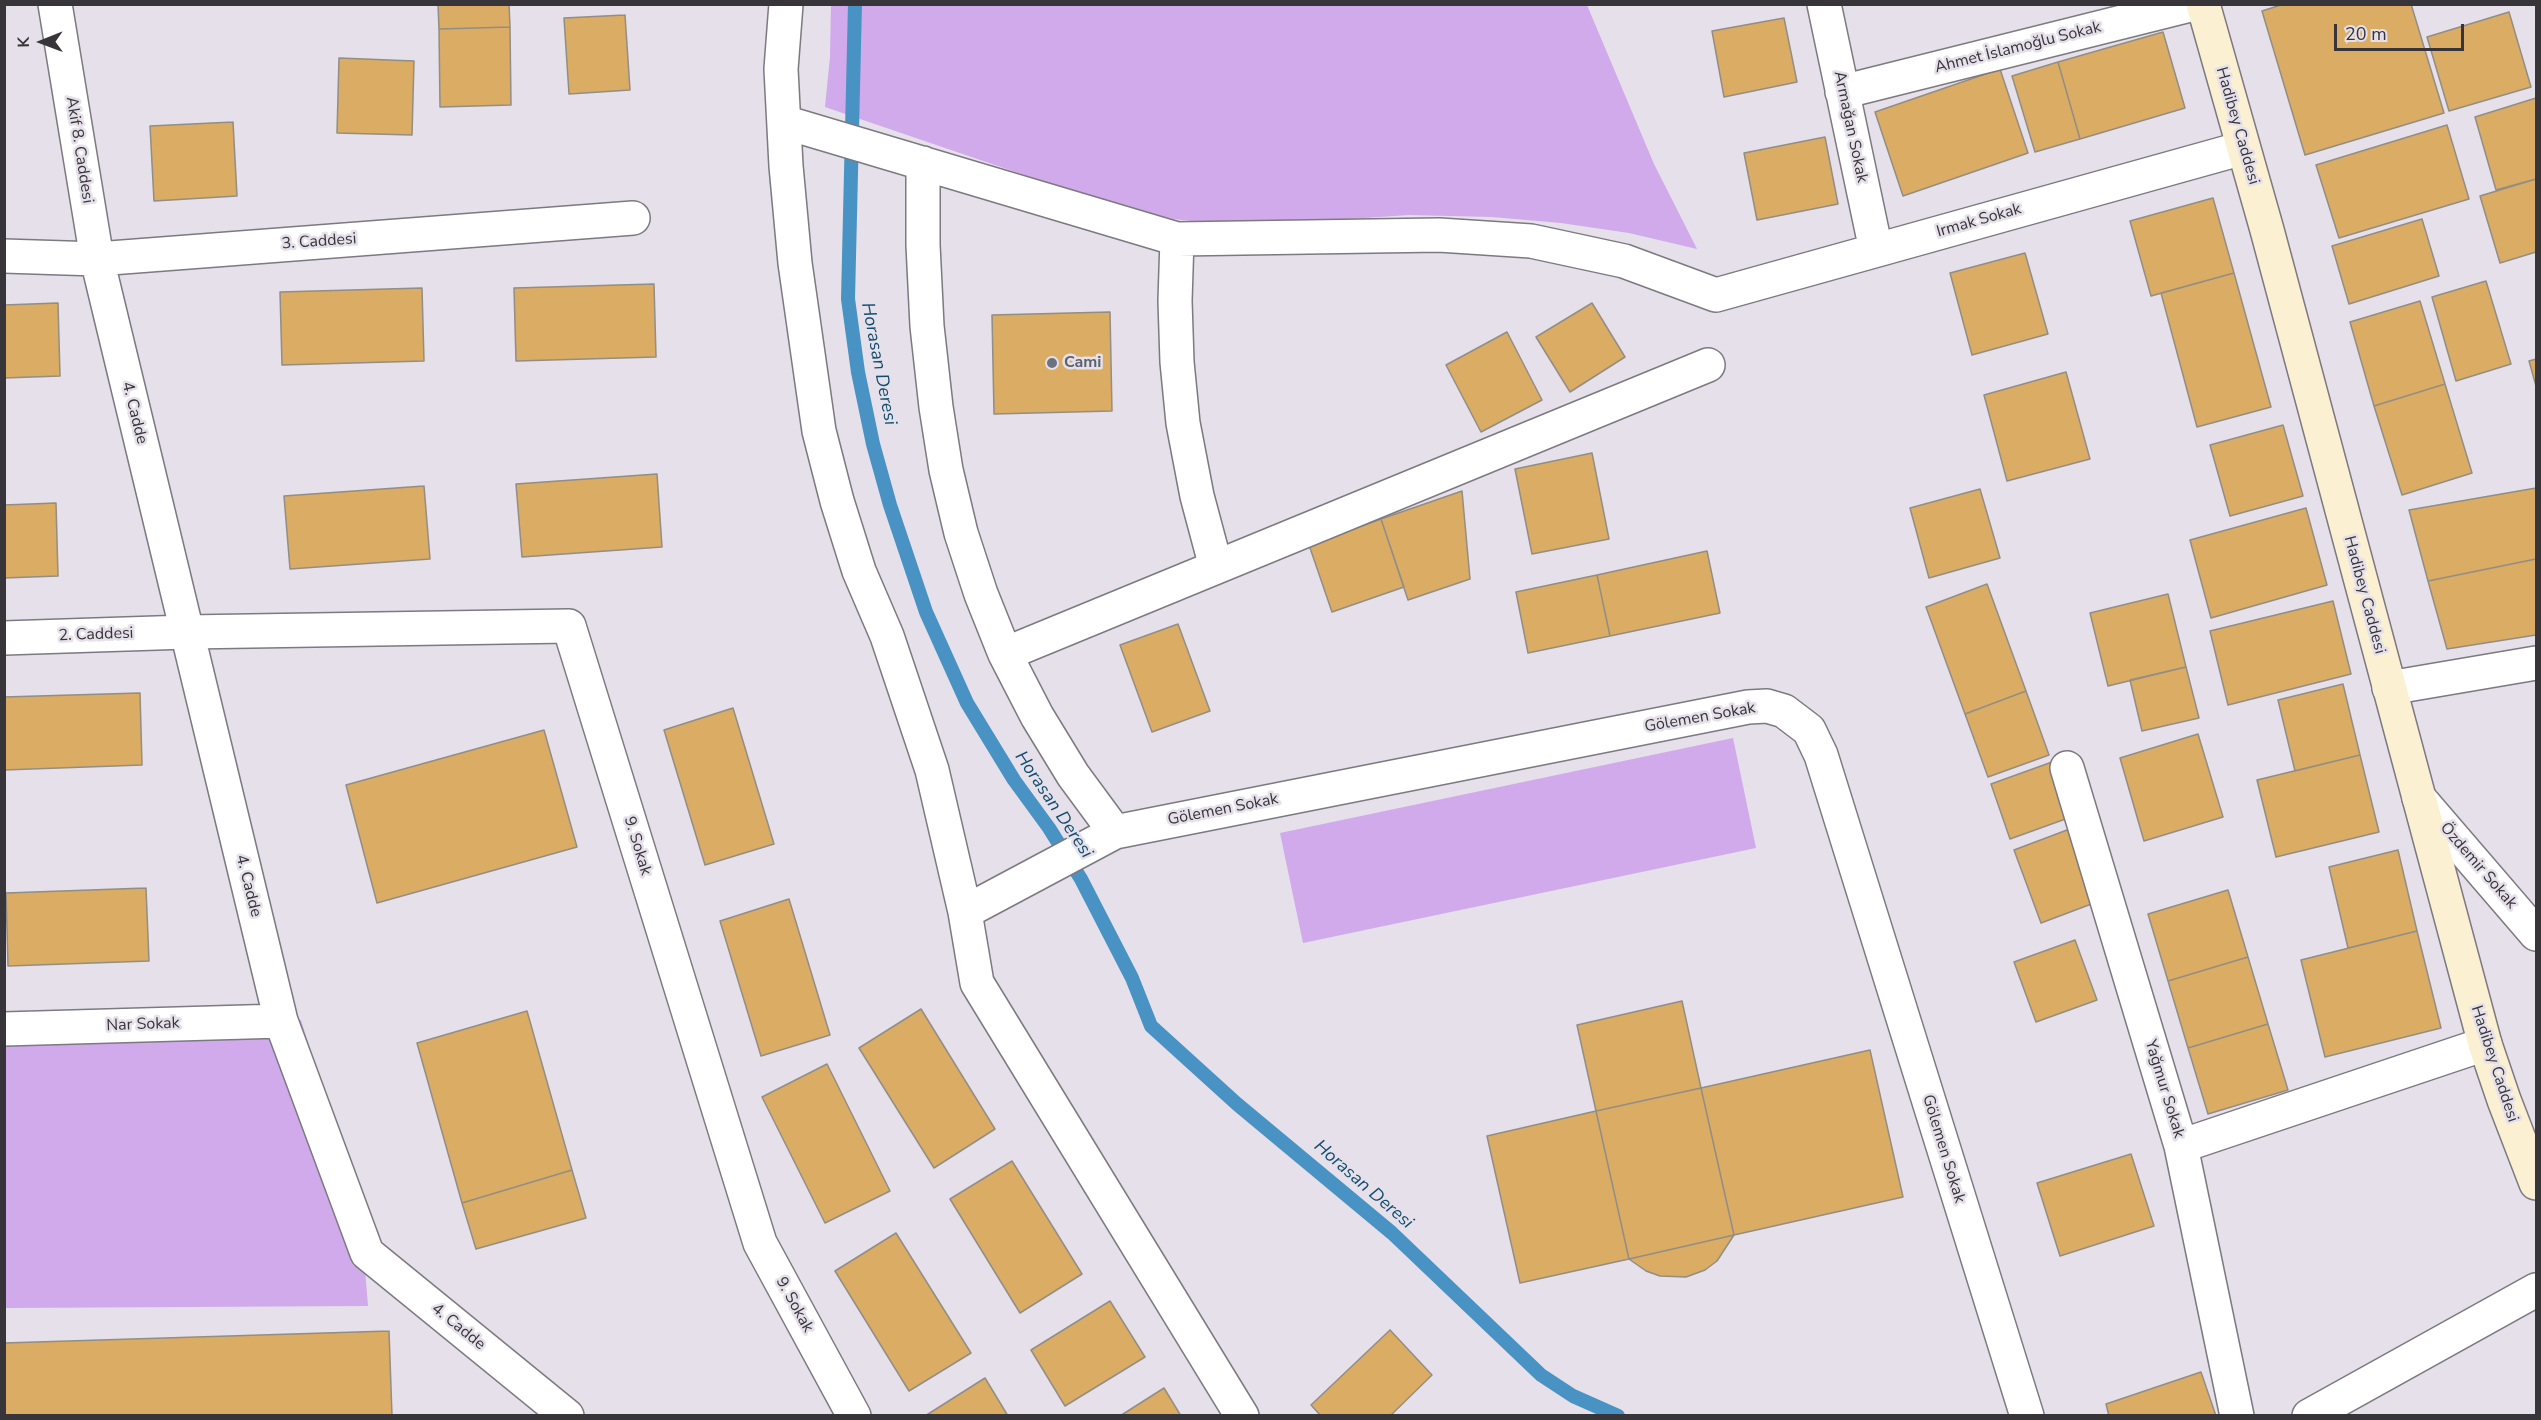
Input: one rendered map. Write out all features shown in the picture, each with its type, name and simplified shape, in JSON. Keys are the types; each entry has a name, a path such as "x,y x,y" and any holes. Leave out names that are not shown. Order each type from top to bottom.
{"main road":[{"name":"Hadibey Caddesi","path":"2203,4 2485,1044 2536,1183"}],"street":[{"name":"Akif 8. Caddesi","path":"55,4 97,259"},
{"path":"786,4 781,69 784,122 795,263 819,431 837,501 860,571 887,636 933,770 965,912 977,983 1242,1416"},
{"name":"Armağan Sokak","path":"1824,4 1876,250"},
{"name":"Ahmet İslamoğlu Sokak","path":"1842,92 2194,4"},
{"path":"784,122 1177,239 1175,301 1177,362 1184,423 1197,496 1216,567"},
{"name":"Irmak Sokak","path":"1177,239 1439,235 1531,241 1624,261 1716,295 2243,148"},
{"path":"923,163 927,326 944,460 961,533 981,594 1005,654 1036,716 1073,775 1114,832"},
{"name":"3. Caddesi","path":"4,256 97,259 633,218"},
{"name":"4. Cadde","path":"97,259 281,1021 367,1253 567,1416"},
{"path":"1005,654 1708,365"},
{"name":"9. Sokak","path":"187,632 569,626 760,1243 854,1416"},
{"name":"2. Caddesi","path":"4,638 187,632"},
{"path":"2389,688 2536,663"},
{"name":"Gölemen Sokak","path":"965,912 1114,832 1748,707 1767,706 1784,711 1800,720 1817,742 2026,1416"},
{"name":"Yağmur Sokak","path":"2067,768 2181,1146 2237,1416"},
{"name":"Özdemir Sokak","path":"2419,798 2536,934"},
{"name":"Nar Sokak","path":"4,1029 281,1021"},
{"path":"2181,1146 2485,1044"},
{"path":"2328,1411 2536,1290"}],"shaded area":[{"path":"831,5 1587,5 1654,164 1697,249 1629,233 1561,223 1492,217 1409,215 1275,224 1223,224 1172,219 1121,208 825,107 830,57"},
{"path":"1733,738 1756,848 1303,943 1280,833"},
{"path":"301,1020 360,1210 368,1306 5,1308 4,1029"}],"building":[{"path":"438,4 509,4 510,27 439,29"},
{"path":"2284,4 2411,4 2444,113 2305,155 2262,11"},
{"path":"2509,12 2531,87 2449,111 2427,37"},
{"path":"625,15 630,90 569,94 564,18"},
{"path":"1784,18 1797,82 1724,97 1712,31"},
{"path":"510,27 511,105 440,107 439,29"},
{"path":"2163,32 2185,108 2080,139 2058,62"},
{"path":"339,58 414,61 412,135 337,133"},
{"path":"2058,62 2080,139 2035,152 2012,76"},
{"path":"2000,69 2028,153 1903,196 1875,112"},
{"path":"2536,98 2536,179 2496,190 2475,117"},
{"path":"233,122 237,196 154,201 150,126"},
{"path":"2447,125 2469,199 2339,238 2316,165"},
{"path":"1825,137 1838,204 1757,220 1744,153"},
{"path":"2536,179 2536,252 2500,263 2480,196"},
{"path":"2213,198 2234,273 2151,296 2130,221"},
{"path":"2422,219 2439,276 2349,304 2332,246"},
{"path":"2025,253 2048,334 1972,355 1950,273"},
{"path":"2234,273 2271,407 2197,427 2161,293"},
{"path":"2486,281 2511,364 2456,381 2432,297"},
{"path":"654,284 656,357 516,361 514,288"},
{"path":"422,288 424,361 282,365 280,292"},
{"path":"2420,301 2445,384 2374,406 2350,322"},
{"path":"58,303 60,376 4,378 4,305"},
{"path":"1592,303 1625,357 1570,392 1536,337"},
{"name":"Cami","path":"1110,312 1112,411 994,414 992,315"},
{"path":"1507,332 1542,400 1481,432 1446,365"},
{"path":"2536,359 2536,386 2529,361"},
{"path":"2066,372 2090,459 2007,481 1984,395"},
{"path":"2445,384 2472,473 2402,495 2374,406"},
{"path":"2283,425 2303,496 2230,516 2210,445"},
{"path":"1592,453 1609,539 1532,554 1515,469"},
{"path":"657,474 662,547 522,557 516,484"},
{"path":"424,486 430,559 290,569 284,496"},
{"path":"2536,488 2536,559 2428,581 2409,510"},
{"path":"1980,489 2000,558 1929,578 1910,508"},
{"path":"1462,491 1470,579 1408,600 1381,519"},
{"path":"56,503 58,576 4,578 4,505"},
{"path":"2306,508 2327,585 2211,618 2190,540"},
{"path":"1381,519 1404,587 1332,612 1309,545"},
{"path":"1707,551 1720,613 1610,636 1597,575"},
{"path":"2536,559 2536,635 2447,649 2428,581"},
{"path":"1597,575 1610,636 1528,653 1516,592"},
{"path":"1987,584 2026,691 1965,714 1926,607"},
{"path":"2168,594 2186,667 2108,686 2090,613"},
{"path":"2333,601 2351,674 2228,705 2210,631"},
{"path":"1178,624 1210,711 1152,732 1120,645"},
{"path":"2186,667 2199,718 2142,731 2130,680"},
{"path":"2343,684 2360,755 2295,771 2278,700"},
{"path":"2026,691 2049,755 1988,777 1965,714"},
{"path":"140,693 142,765 4,770 4,697"},
{"path":"733,708 774,844 705,865 664,730"},
{"path":"544,730 577,847 377,903 346,785"},
{"path":"2198,734 2223,817 2144,841 2120,758"},
{"path":"2360,755 2379,832 2276,857 2257,780"},
{"path":"2052,762 2071,817 2010,839 1991,784"},
{"path":"2075,827 2102,900 2041,923 2014,850"},
{"path":"2398,850 2417,931 2348,948 2329,867"},
{"path":"146,888 149,961 8,966 6,893"},
{"path":"2228,890 2248,957 2168,981 2148,914"},
{"path":"789,899 830,1035 761,1056 720,921"},
{"path":"2417,931 2441,1028 2325,1057 2301,960"},
{"path":"2075,940 2097,1000 2036,1022 2014,962"},
{"path":"2248,957 2268,1024 2188,1048 2168,981"},
{"path":"1682,1001 1701,1088 1596,1111 1577,1025"},
{"path":"921,1009 995,1129 934,1168 859,1048"},
{"path":"527,1011 572,1170 462,1203 417,1043"},
{"path":"2268,1024 2288,1090 2208,1114 2188,1048"},
{"path":"1870,1050 1903,1197 1734,1235 1701,1088"},
{"path":"827,1064 890,1191 825,1223 762,1097"},
{"path":"1701,1088 1734,1235 1629,1259 1596,1111"},
{"path":"1596,1111 1629,1259 1520,1283 1487,1136"},
{"path":"2131,1154 2154,1226 2060,1256 2037,1183"},
{"path":"1012,1161 1082,1274 1020,1313 950,1199"},
{"path":"572,1170 586,1218 476,1249 462,1203"},
{"path":"896,1233 971,1353 909,1391 835,1271"},
{"path":"1734,1235 1717,1261 1705,1270 1686,1277 1660,1276 1646,1271 1629,1259"},
{"path":"1110,1301 1145,1357 1065,1406 1031,1350"},
{"path":"1390,1330 1432,1375 1390,1416 1321,1416 1311,1405"},
{"path":"389,1331 392,1416 4,1416 4,1343"},
{"path":"2201,1372 2216,1416 2109,1416 2106,1404"},
{"path":"985,1378 1008,1416 925,1416"},
{"path":"1164,1388 1181,1416 1120,1416"}],"waterway":[{"name":"Horasan Deresi","path":"855,4 848,299 858,372 873,444 890,505 926,612 967,703 1014,780 1049,828 1081,879 1132,978 1151,1026 1237,1104 1392,1233 1541,1375 1573,1396 1618,1416"}],"place":[{"name":"Cami","path":"1052,363"}]}
